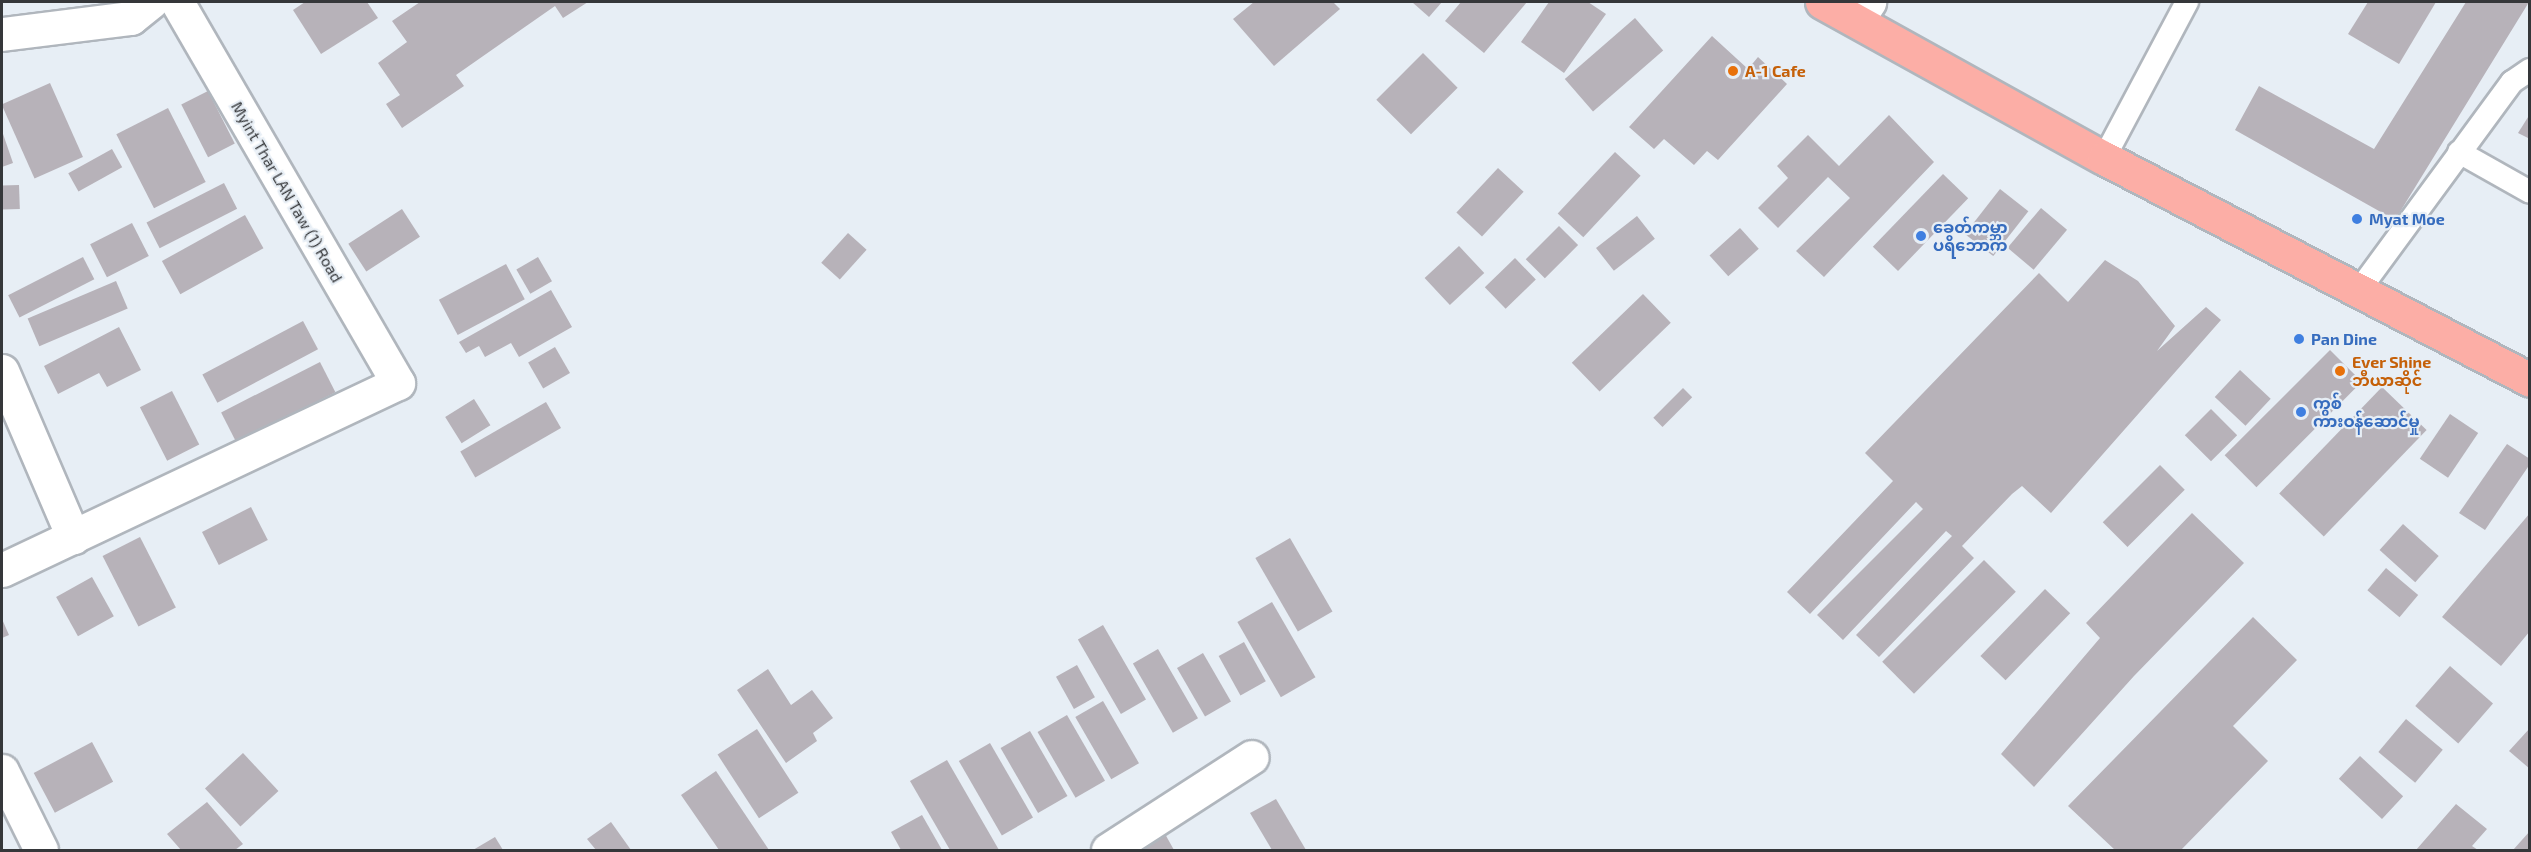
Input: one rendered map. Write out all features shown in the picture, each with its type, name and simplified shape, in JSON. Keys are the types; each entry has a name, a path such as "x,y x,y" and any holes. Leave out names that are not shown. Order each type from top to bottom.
{"highway":[{"path":"1822,2 1863,11 2104,158 2357,293 2529,380"}],"street":[{"path":"2,34 131,18 151,2"},
{"name":"Myint Thar LAN Taw (1) Road","path":"73,537 398,382 177,2"},
{"path":"2,371 73,537 2,570"},
{"path":"1108,850 1252,757"},
{"path":"2,771 42,850"}],"lane":[{"path":"2104,158 2187,2"},
{"path":"2357,293 2512,82 2529,70"},
{"path":"2459,152 2529,192"}],"building":[{"path":"305,2 367,2 378,18 321,54 293,10"},
{"path":"420,2 588,2 563,18 555,6 456,75 464,86 402,128 386,104 400,95 378,63 407,42 392,21"},
{"path":"1254,2 1333,2 1340,9 1274,66 1233,19"},
{"path":"1412,2 1442,2 1429,17"},
{"path":"1461,2 1527,2 1484,53 1445,21"},
{"path":"1549,2 1588,2 1606,14 1564,73 1521,42"},
{"path":"2368,2 2436,2 2399,64 2348,34"},
{"path":"2466,2 2529,2 2395,220 2235,130 2259,86 2374,149"},
{"path":"1635,18 1663,50 1593,111 1565,79"},
{"path":"1712,36 1748,69 1758,57 1787,84 1718,160 1707,151 1694,165 1664,139 1654,149 1629,127"},
{"path":"1423,53 1458,88 1411,134 1376,100"},
{"path":"50,83 83,157 35,179 2,104"},
{"path":"208,91 235,144 208,157 181,105"},
{"path":"168,108 206,182 154,208 116,134"},
{"path":"2530,114 2530,139 2518,133"},
{"path":"1889,115 1934,162 1824,277 1796,251 1850,198 1828,177 1778,228 1758,208 1788,178 1777,166 1808,135 1839,166"},
{"path":"2,131 13,163 2,167"},
{"path":"112,149 122,167 78,192 68,173"},
{"path":"1615,152 1641,176 1583,237 1558,213"},
{"path":"1498,168 1524,192 1482,236 1456,213"},
{"path":"1943,174 1968,198 1898,271 1873,247"},
{"path":"224,183 237,209 160,248 146,222"},
{"path":"19,185 20,209 3,210 2,186"},
{"path":"2000,189 2028,211 1993,256 1965,234"},
{"path":"2041,208 2067,230 2034,270 2008,248"},
{"path":"402,209 420,237 366,272 348,244"},
{"path":"245,215 263,248 180,294 162,261"},
{"path":"1637,216 1655,239 1614,271 1596,248"},
{"path":"132,223 149,256 107,277 90,244"},
{"path":"1559,226 1578,245 1545,278 1526,259"},
{"path":"1740,228 1759,249 1728,276 1710,255"},
{"path":"848,233 867,250 840,279 821,263"},
{"path":"1459,246 1484,273 1450,305 1425,278"},
{"path":"83,257 94,279 20,317 8,295"},
{"path":"538,257 552,281 530,294 516,270"},
{"path":"1515,258 1536,280 1506,309 1485,287"},
{"path":"2105,260 2138,281 2175,326 2157,351 2206,307 2221,320 2051,513 2022,486 2012,494 1962,546 1974,558 1879,657 1856,635 1952,536 1946,531 1843,640 1817,615 1923,509 1916,502 1810,614 1787,592 1893,481 1865,453 2039,273 2068,302"},
{"path":"506,264 525,299 458,335 439,300"},
{"path":"116,281 128,309 39,346 28,319"},
{"path":"551,290 572,327 519,357 511,343 485,357 479,346 466,353 459,342"},
{"path":"1643,294 1671,323 1600,392 1572,363"},
{"path":"303,321 318,349 217,403 202,375"},
{"path":"119,327 141,370 107,387 99,373 58,394 44,366"},
{"path":"555,347 570,373 543,388 528,362"},
{"path":"2330,350 2362,382 2256,487 2225,455"},
{"path":"320,362 335,392 237,443 221,412"},
{"path":"2240,370 2271,399 2245,426 2215,397"},
{"path":"2382,387 2427,430 2324,537 2279,493"},
{"path":"1683,388 1692,397 1662,427 1653,418"},
{"path":"172,391 199,444 167,461 140,407"},
{"path":"474,399 490,425 462,443 445,417"},
{"path":"546,402 561,428 475,477 460,452"},
{"path":"2211,409 2237,435 2211,461 2185,435"},
{"path":"2450,414 2478,433 2448,478 2420,459"},
{"path":"2507,444 2530,459 2530,464 2485,530 2459,513"},
{"path":"2160,465 2185,490 2127,547 2103,522"},
{"path":"251,507 268,540 219,565 202,532"},
{"path":"2192,513 2244,563 2134,676 2034,787 2001,754 2100,638 2086,623"},
{"path":"2530,513 2530,631 2501,666 2442,617"},
{"path":"2403,524 2439,556 2415,582 2380,550"},
{"path":"140,537 176,607 138,626 103,556"},
{"path":"1290,538 1332,612 1298,632 1255,558"},
{"path":"1984,560 2016,592 1914,694 1882,662"},
{"path":"2386,568 2418,595 2400,617 2367,590"},
{"path":"92,577 114,616 78,636 56,597"},
{"path":"2045,589 2070,613 2006,680 1980,656"},
{"path":"1272,602 1316,677 1281,697 1237,622"},
{"path":"2253,617 2297,660 2233,726 2268,761 2181,850 2115,850 2068,806"},
{"path":"2,619 9,635 2,638"},
{"path":"1103,625 1146,699 1121,714 1078,640"},
{"path":"1244,642 1266,681 1240,695 1219,656"},
{"path":"1158,649 1198,718 1173,733 1133,664"},
{"path":"1203,653 1231,701 1205,716 1177,668"},
{"path":"1077,665 1095,697 1074,709 1056,677"},
{"path":"2450,666 2493,703 2458,743 2415,706"},
{"path":"768,669 791,705 812,690 833,718 813,733 817,741 786,763 737,690"},
{"path":"1103,701 1139,763 1111,779 1075,717"},
{"path":"1067,715 1105,781 1076,798 1038,732"},
{"path":"2406,719 2443,750 2415,783 2378,752"},
{"path":"2530,728 2530,769 2509,751"},
{"path":"757,729 798,793 759,818 718,755"},
{"path":"1030,731 1068,796 1038,813 1001,748"},
{"path":"92,742 113,782 55,813 34,773"},
{"path":"990,743 1033,817 1002,835 959,761"},
{"path":"243,753 278,791 240,826 205,788"},
{"path":"2360,756 2403,796 2382,819 2339,779"},
{"path":"947,760 999,850 950,850 910,781"},
{"path":"716,771 769,850 719,850 681,795"},
{"path":"1276,799 1306,850 1272,850 1250,813"},
{"path":"207,802 243,844 235,850 181,850 167,834"},
{"path":"2456,804 2487,829 2472,846 2478,850 2416,850"},
{"path":"922,815 942,850 901,850 891,832"},
{"path":"611,822 631,850 596,850 587,839"},
{"path":"1160,825 1174,850 1128,850"},
{"path":"2530,831 2530,850 2513,850"},
{"path":"495,837 503,850 473,850"}],"place":[{"name":"A-1 Cafe","path":"1733,71"},
{"name":"Myat Moe","path":"2357,219"},
{"name":"ခေတ်ကမ္ဘာ ပရိဘောက","path":"1921,236"},
{"name":"Pan Dine","path":"2299,339"},
{"name":"Ever Shine ဘီယာဆိုင်","path":"2340,371"},
{"name":"ကွစ် ကားဝန်ဆောင်မှု","path":"2301,412"}]}
